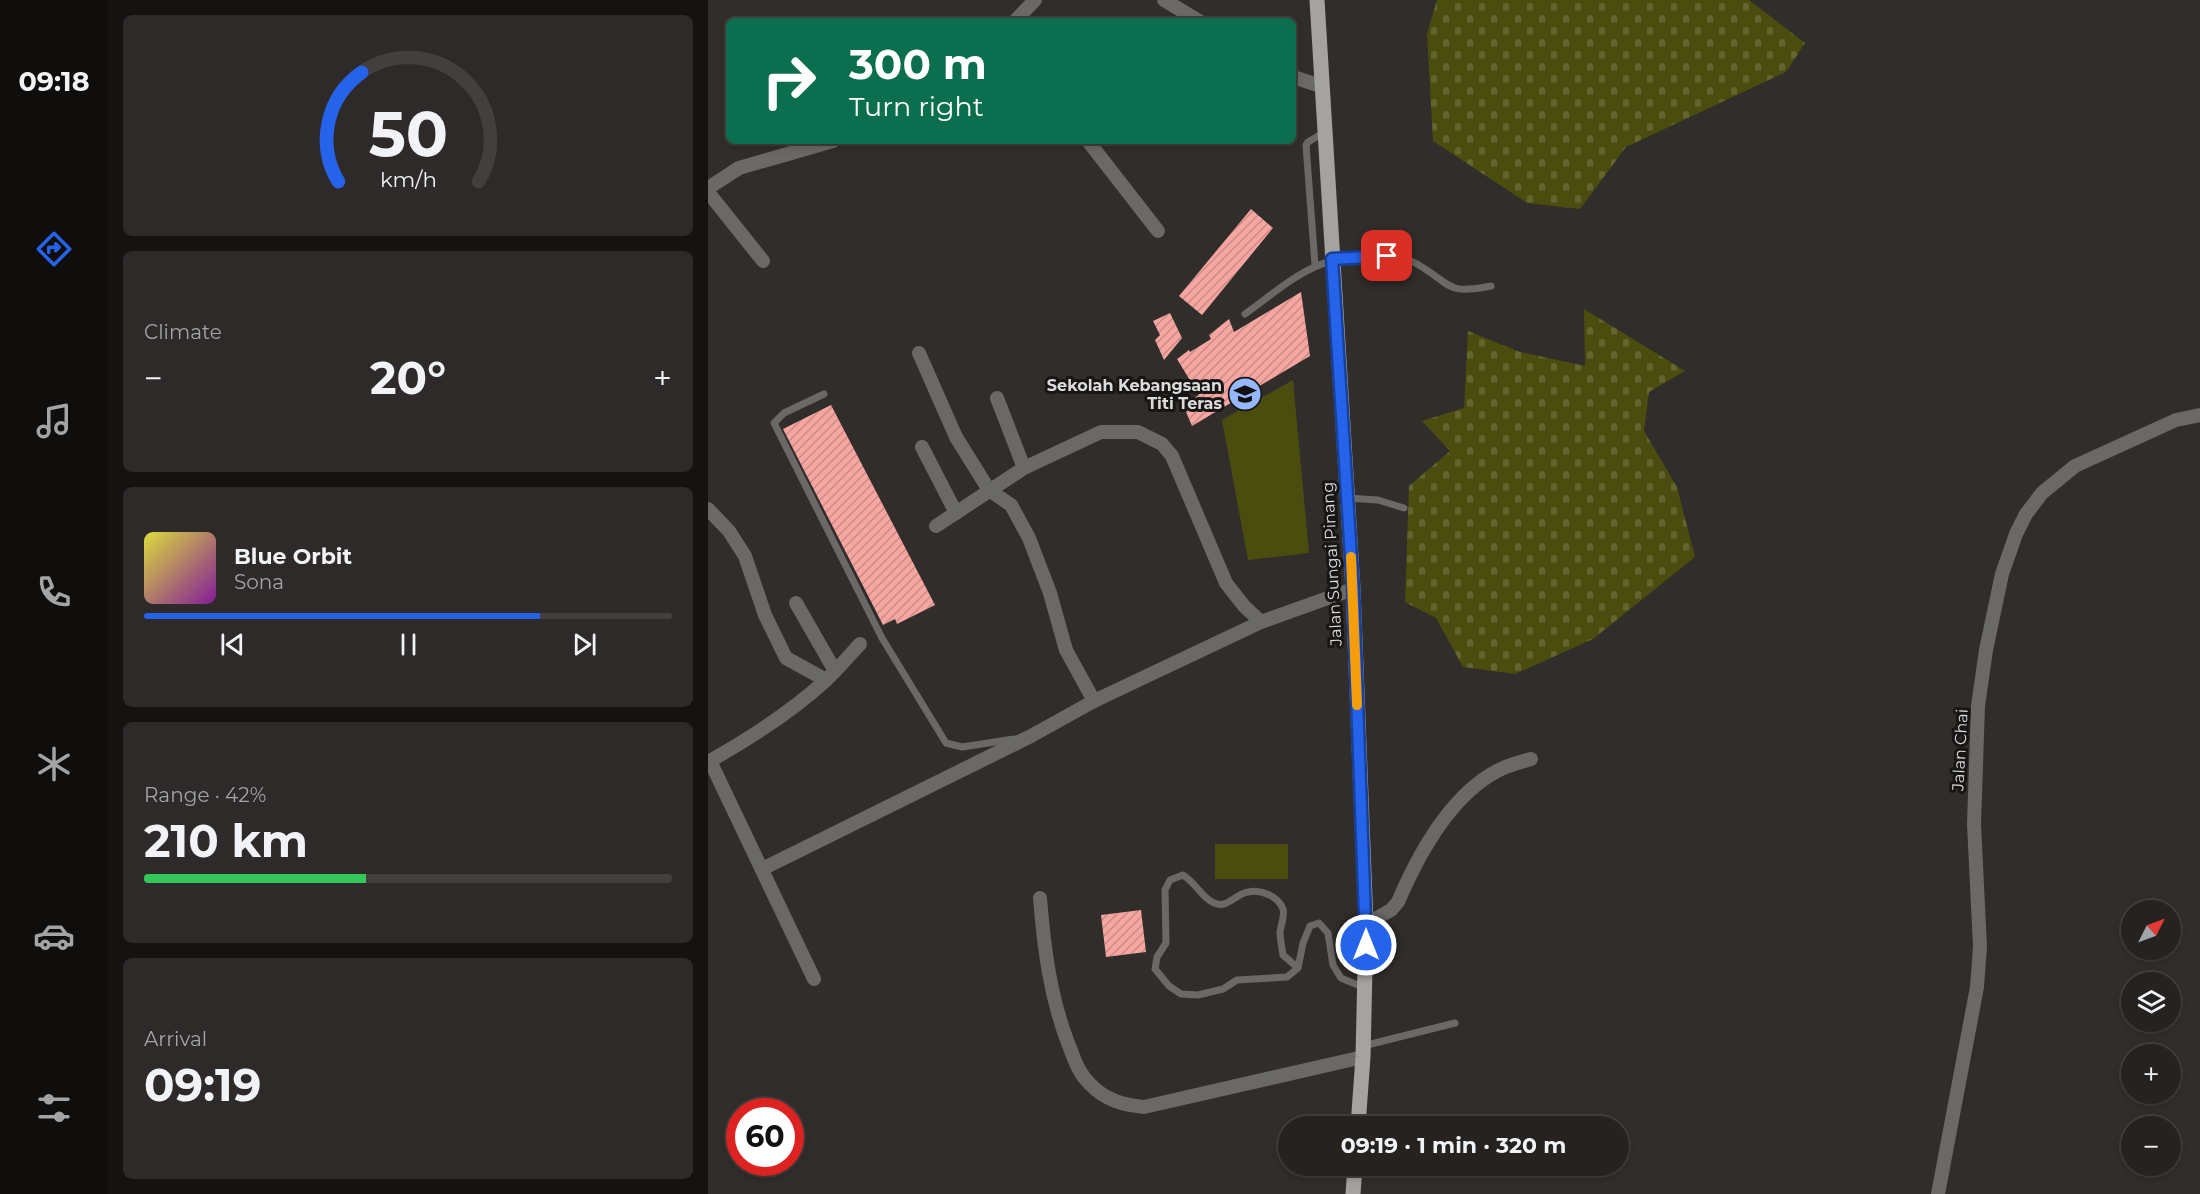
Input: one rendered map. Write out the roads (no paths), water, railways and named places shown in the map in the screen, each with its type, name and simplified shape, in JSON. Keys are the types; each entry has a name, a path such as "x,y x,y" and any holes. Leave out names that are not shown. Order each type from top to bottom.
{"main road":[{"name":"Jalan Sungai Pinang","path":"1317,0 1353,589 1366,924 1363,1051 1359,1116"},
{"path":"1353,1194 1354,1176"}],"street":[{"path":"1018,18 1035,0"},
{"path":"1164,0 1194,18"},
{"path":"1296,78 1322,86"},
{"path":"763,261 708,190 738,168 822,144"},
{"path":"1090,144 1158,231"},
{"path":"918,353 956,437 990,490 1011,505 1029,538 1050,593 1066,650 1094,701"},
{"path":"997,398 1024,468"},
{"name":"Jalan Chai","path":"1938,1194 1977,987 1979,909 1974,824 1978,706 1986,650 2002,574 2016,534 2026,514 2042,493 2075,466 2176,420 2200,416"},
{"path":"936,526 1024,468 1101,432 1138,432 1162,444 1172,456 1183,477 1226,583 1244,606 1261,622"},
{"path":"922,447 956,513"},
{"path":"708,509 729,531 745,556 765,615 786,658 830,675"},
{"path":"762,869 1031,736 1094,701 1261,622 1353,589"},
{"path":"796,603 830,675"},
{"path":"814,979 709,761 736,746 830,675 860,644"},
{"path":"1366,924 1391,910 1398,902 1429,839 1479,782 1495,772 1532,759"},
{"path":"1040,898 1043,942 1050,984 1077,1067 1089,1084 1105,1096 1123,1105 1144,1107 1363,1051"}],"lane":[{"path":"1315,265 1306,145 1325,132"},
{"path":"1245,314 1315,265 1332,259 1370,255 1406,259 1452,288 1461,291 1491,286"},
{"path":"824,394 784,413 774,423 882,638 946,743 962,747 1031,736"},
{"path":"1346,498 1378,500 1404,508"},
{"path":"1298,968 1283,955 1280,933 1284,911 1278,900 1266,893 1249,891 1229,903 1215,903 1205,896 1193,881 1183,875 1170,880 1165,890 1166,943 1157,957 1155,969 1168,986 1181,994 1198,995 1223,989 1237,980 1287,977 1298,968 1303,943 1310,926 1319,923 1328,933 1333,965 1341,978 1365,988"},
{"path":"1363,1051 1455,1023"}],"place":[{"name":"Sekolah Kebangsaan Titi Teras","path":"1245,394"}]}
